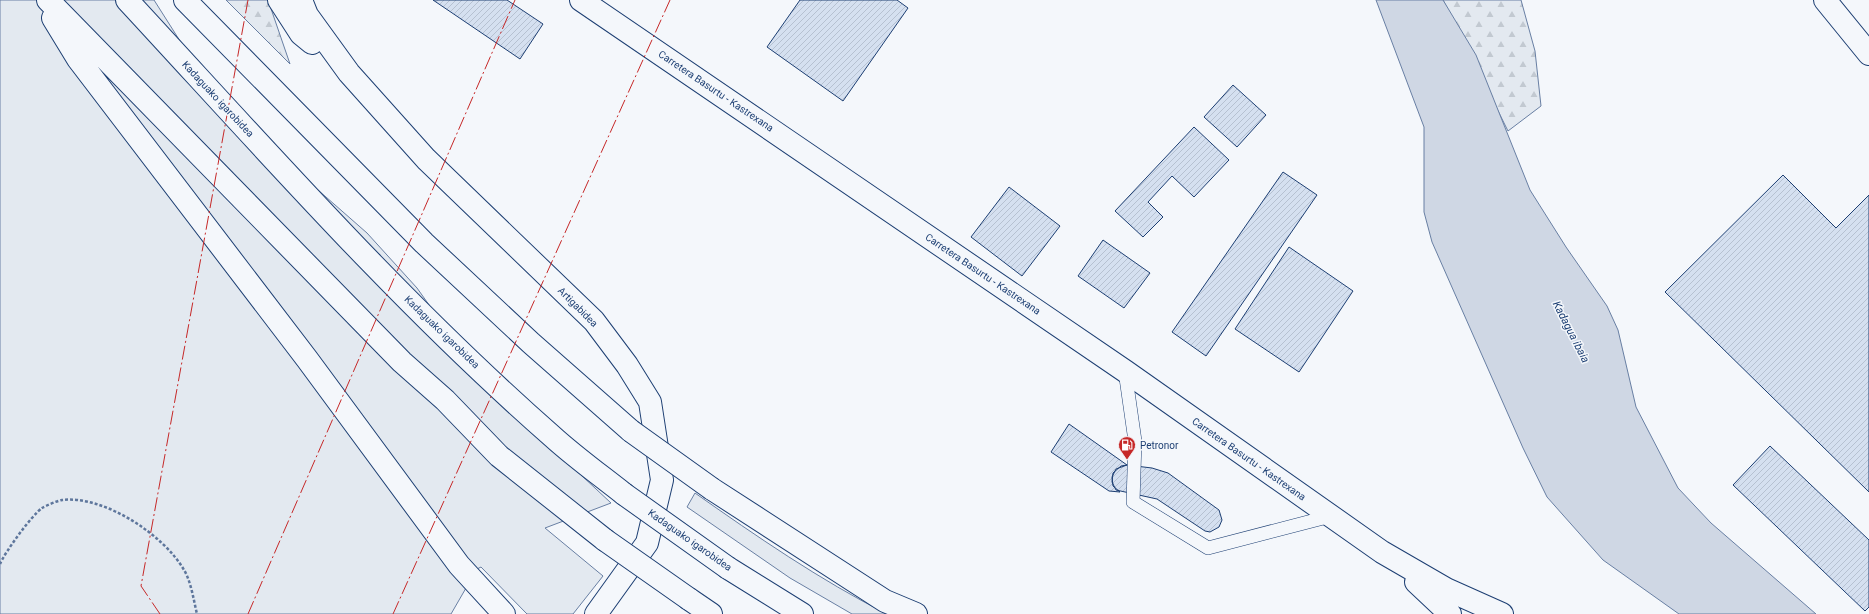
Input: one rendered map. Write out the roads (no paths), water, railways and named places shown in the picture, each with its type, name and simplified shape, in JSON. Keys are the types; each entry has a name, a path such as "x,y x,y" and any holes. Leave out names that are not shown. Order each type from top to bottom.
{"main road":[{"path":"41,0 78,59 307,359 417,510 459,565 504,614"},
{"path":"48,0 402,362 445,400 499,456 605,540 711,614"},
{"name":"Kadaguako igarobidea","path":"127,0 343,234 418,310 554,438 624,494 728,568 802,614"},
{"path":"185,0 424,243 531,343 631,430 712,489 885,601 916,614"},
{"path":"279,0 301,34 349,73"},
{"path":"301,0 307,15 349,73"},
{"name":"Carretera Basurtu - Kastrexana","path":"581,0 1124,371 1382,552"},
{"path":"1825,0 1869,54"},
{"name":"Artigabidea","path":"349,73 426,159 594,321 627,365 650,402 662,480 647,543 596,614"},
{"path":"1382,552 1437,600 1450,614"},
{"path":"1382,552 1446,589 1502,614"}],"lane":[{"path":"1124,371 1135,441 1133,502 1208,548 1331,516"}],"water":[{"name":"Kadagua ibaia","path":"1376,0 1443,0 1476,55 1530,190 1566,247 1607,306 1618,330 1636,407 1678,488 1711,523 1816,614 1679,614 1603,560 1547,497 1523,448 1432,242 1424,212 1424,127"}],"place":[{"name":"Petronor","path":"1127,460"}]}
